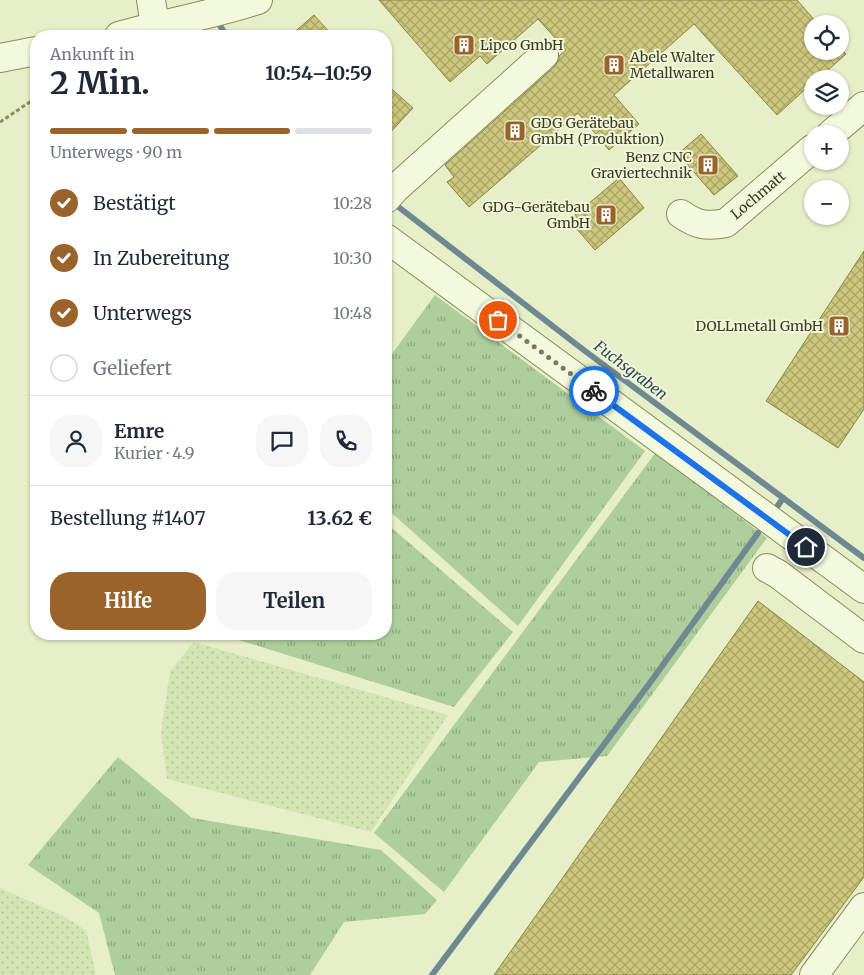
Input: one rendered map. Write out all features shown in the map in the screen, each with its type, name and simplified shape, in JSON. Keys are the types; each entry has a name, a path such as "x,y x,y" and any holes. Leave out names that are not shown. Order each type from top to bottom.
{"street":[{"path":"128,30 153,13 200,17 258,0"},
{"path":"186,30 200,17"},
{"path":"0,58 30,52"},
{"path":"392,192 544,55"},
{"path":"842,125 864,106"},
{"name":"Lochmatt","path":"680,214 694,223 713,226 726,222 804,156"},
{"path":"392,242 864,589"},
{"path":"768,568 864,639"},
{"path":"814,975 864,907"}],"path":[{"path":"0,122 30,102"}],"green space":[{"path":"435,295 645,451 518,626 392,513 392,354"},
{"path":"656,452 767,538 607,756 539,762 444,892 374,833"},
{"path":"392,528 513,632 454,707 238,640 392,640"},
{"path":"194,642 448,715 371,832 167,779 161,733 170,671"},
{"path":"118,757 192,818 381,850 437,900 425,914 344,922 310,975 115,975 99,913 28,865"},
{"path":"0,888 63,916 86,930 96,975 0,975"}],"building":[{"path":"379,0 797,0 810,15 804,15 804,60 839,60 828,70 804,70 804,90 777,115 694,24 614,95 639,124 609,150 578,113 469,207 447,182 454,177 445,165 554,67 559,60 559,56 566,50 538,19 487,64 480,56 450,82"},
{"path":"314,15 328,30 297,30"},
{"path":"392,89 413,108 392,131"},
{"name":"Benz CNC Graviertechnik","path":"701,134 738,176 714,195 678,154"},
{"name":"GDG-Gerätebau GmbH","path":"619,178 644,208 595,250 569,220"},
{"name":"DOLLmetall GmbH","path":"864,251 864,409 838,448 766,401"},
{"path":"758,601 864,682 864,877 791,975 494,975"}],"waterway":[{"name":"Fuchsgraben","path":"217,20 223,30"},
{"name":"Fuchsgraben","path":"392,202 585,351 864,558"},
{"path":"775,510 783,498"},
{"path":"432,975 652,680 758,533"}],"way so far":[{"path":"498,320 594,391"}],"place":[{"name":"Lipco GmbH","path":"464,45"},
{"name":"Abele Walter Metallwaren","path":"614,65"},
{"name":"GDG Gerätebau GmbH (Produktion)","path":"515,131"},
{"name":"Benz CNC Graviertechnik","path":"708,165"},
{"name":"GDG-Gerätebau GmbH","path":"606,215"},
{"name":"DOLLmetall GmbH","path":"839,326"}],"route":[{"path":"594,391 806,547"}]}
